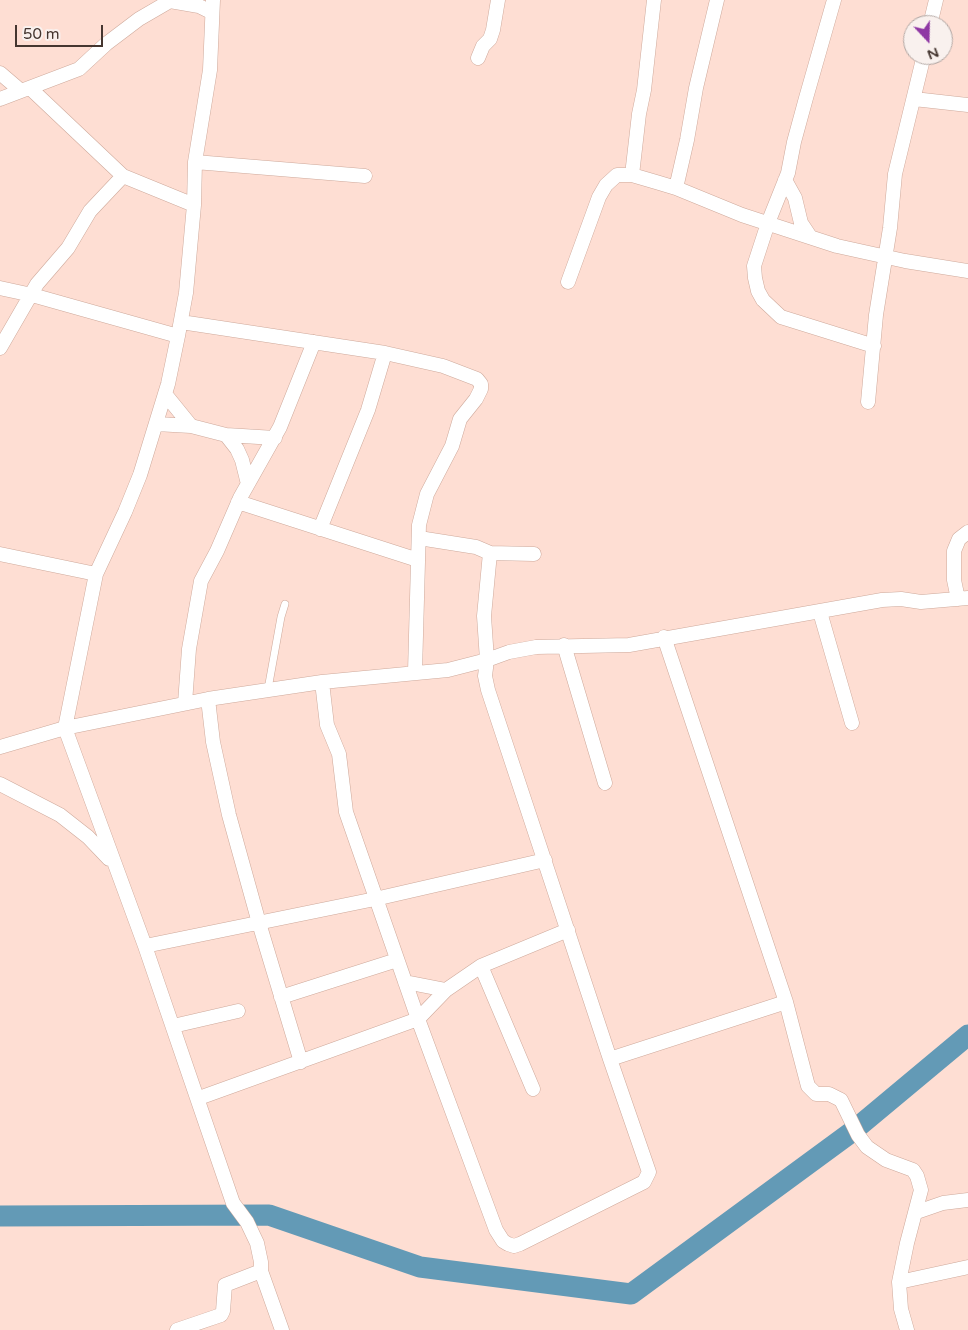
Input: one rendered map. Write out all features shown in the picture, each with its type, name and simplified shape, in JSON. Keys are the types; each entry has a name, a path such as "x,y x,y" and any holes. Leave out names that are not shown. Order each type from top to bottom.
{"street":[{"path":"478,58 482,46 490,38 493,30 498,0"},
{"path":"632,175 654,0"},
{"path":"676,188 696,88 717,0"},
{"path":"834,0 785,180 754,266 758,291 763,300 781,316 874,346"},
{"path":"932,15 936,0"},
{"path":"0,99 79,69 106,44 139,19 170,1 199,6 212,6 210,70 195,162 194,205 186,294 181,322 165,394 140,475 96,574 65,728 145,946 233,1203 247,1222 257,1243 262,1262 261,1271 282,1330"},
{"path":"868,402 876,315 886,257 896,174 922,65"},
{"path":"0,73 26,90 123,176 194,205"},
{"path":"914,99 968,105"},
{"path":"195,162 365,176"},
{"path":"568,282 599,197 606,185 617,175 632,175 676,188 715,205 837,246 886,257 968,271"},
{"path":"0,348 37,284 68,248 90,212 123,176"},
{"path":"785,180 795,198 801,223 808,236"},
{"path":"0,288 32,295 178,336"},
{"path":"181,322 385,353 443,366 481,384 481,390 476,399 460,419 452,446 427,494 419,524 416,672"},
{"path":"185,703 189,650 201,581 217,551 238,502 275,438 314,342"},
{"path":"320,529 368,410 385,353"},
{"path":"165,394 191,426"},
{"path":"156,424 191,426 226,435 275,438"},
{"path":"226,435 238,449 248,484"},
{"path":"238,502 418,560"},
{"path":"0,747 65,728 185,703 322,682 448,670 509,652 536,647 629,645 882,600 901,599 921,602 963,599 954,580 954,551 960,539 968,532"},
{"path":"419,538 476,547 490,553 534,554"},
{"path":"322,682 328,725 339,754 346,812 375,899 496,1230 503,1240 514,1246 532,1239 644,1182 649,1172 488,690 485,676 487,660 484,616 490,553"},
{"path":"0,554 96,574"},
{"path":"820,612 852,723"},
{"path":"664,638 786,1002 811,1091 816,1094 835,1096 841,1100 858,1135 867,1147 886,1160 913,1170 918,1176 921,1190 899,1282 900,1304 907,1330"},
{"path":"564,646 605,783"},
{"path":"208,699 213,742 230,815 259,923 301,1062"},
{"path":"0,784 60,815 88,837 113,863"},
{"path":"145,946 375,899 545,860"},
{"path":"198,1098 418,1019 446,990 481,966 568,930"},
{"path":"281,997 397,960"},
{"path":"481,966 533,1089"},
{"path":"405,982 446,990"},
{"path":"610,1059 786,1002"},
{"path":"173,1026 238,1011"},
{"path":"921,1190 943,1204"},
{"path":"917,1212 943,1204 968,1200"},
{"path":"899,1282 968,1267"},
{"path":"176,1330 221,1315 225,1286 261,1271"}],"lane":[{"path":"268,689 285,604"}],"waterway":[{"path":"0,1216 269,1215 420,1267 631,1294 853,1131 968,1035"}]}
